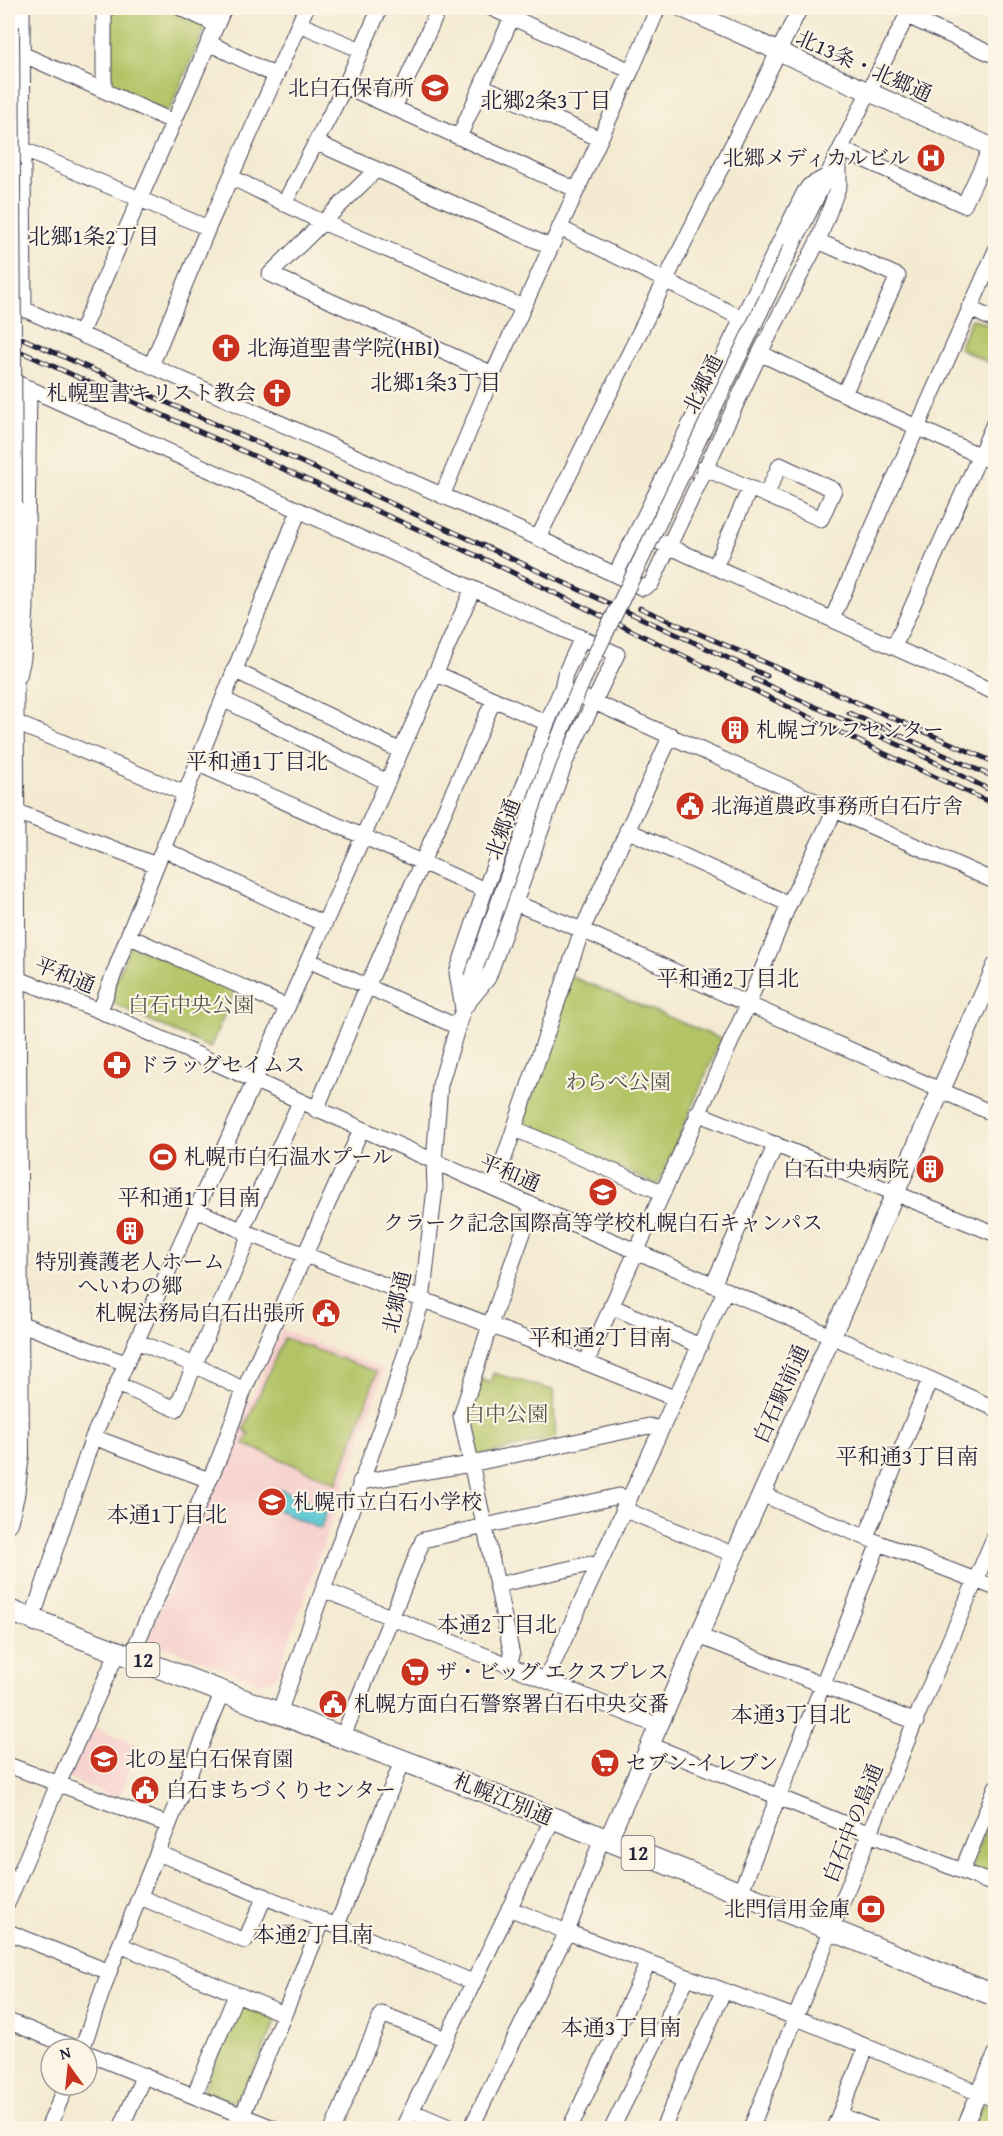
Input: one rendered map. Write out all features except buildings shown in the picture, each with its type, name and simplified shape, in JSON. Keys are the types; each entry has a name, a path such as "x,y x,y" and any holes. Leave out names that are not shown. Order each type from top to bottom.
{"highway":[{"name":"札幌江別通","path":"8,1610 403,1759 996,1996"}],"main road":[{"path":"8,1523 15,1496 20,1454 12,977 17,812 14,722 10,8"},
{"name":"北13条・北郷通","path":"682,8 993,148"},
{"name":"白石駅前通","path":"605,1839 735,1555 940,1090 991,986 996,966"}],"street":[{"path":"22,8 24,310"},
{"path":"104,90 105,8"},
{"path":"181,8 217,24"},
{"path":"80,334 224,8"},
{"path":"151,366 208,228 306,8"},
{"path":"284,204 345,86 380,8"},
{"path":"394,108 439,8"},
{"path":"491,8 631,71"},
{"path":"442,496 493,374 658,8"},
{"path":"538,538 800,8"},
{"path":"909,12 996,56"},
{"name":"北郷通","path":"279,1713 392,1396 422,1301 435,1188 434,1162 440,1085 476,966 549,761 583,680 791,248 829,175 867,91 909,12"},
{"path":"459,137 512,17"},
{"path":"299,24 361,50"},
{"path":"209,43 276,76"},
{"path":"21,54 174,122"},
{"path":"345,86 577,190"},
{"path":"482,86 600,139"},
{"path":"317,143 551,247"},
{"path":"8,302 647,588 651,584 760,353 818,240 839,185 840,151 964,205 993,148"},
{"path":"22,149 208,228"},
{"path":"376,170 270,274 493,374"},
{"path":"616,574 804,194 809,186 829,175"},
{"path":"231,177 322,222 523,307"},
{"path":"560,228 741,318"},
{"path":"818,240 898,276 844,394"},
{"path":"832,619 996,250"},
{"path":"969,309 996,321"},
{"path":"760,353 996,463"},
{"path":"8,379 618,654 566,760 489,978 463,1009"},
{"path":"14,702 23,658 26,607 29,388"},
{"path":"894,647 996,419"},
{"path":"704,468 766,495"},
{"path":"715,567 750,488"},
{"path":"100,1011 184,793 298,510"},
{"path":"637,533 996,693"},
{"path":"32,1619 93,1437 473,589"},
{"path":"463,1009 457,973 485,890 562,688 565,674 582,638"},
{"path":"234,670 401,751"},
{"path":"435,673 547,723"},
{"path":"562,688 996,882"},
{"path":"223,699 387,782"},
{"path":"316,1110 367,987 494,699"},
{"path":"14,722 184,793"},
{"path":"494,1188 582,930 671,735"},
{"path":"196,763 485,890"},
{"path":"586,1363 661,1192 748,1004 789,904 835,810"},
{"path":"17,812 156,866"},
{"path":"627,830 789,904"},
{"path":"162,849 324,924"},
{"path":"515,903 582,930 996,1116"},
{"path":"128,936 287,1007"},
{"path":"308,960 458,1027"},
{"name":"平和通","path":"12,977 100,1011 316,1110 996,1409"},
{"path":"117,1384 176,1409 300,1102"},
{"path":"697,1113 996,1234"},
{"path":"515,1129 661,1192"},
{"path":"8,1902 58,1784 125,1654 209,1480 244,1390 362,1130"},
{"path":"546,1679 700,1346 719,1288 776,1144"},
{"path":"508,1664 512,1655 461,1416 490,1325 533,1205"},
{"path":"196,1210 246,1232 674,1398"},
{"path":"611,1306 700,1346"},
{"path":"19,1323 125,1363"},
{"path":"136,1341 195,1365 244,1390"},
{"path":"740,1893 822,1685 930,1379"},
{"path":"360,1482 471,1464 649,1426 660,1429"},
{"path":"93,1437 209,1480"},
{"path":"761,1494 996,1588"},
{"path":"343,1736 423,1540 619,1496 626,1504 735,1555"},
{"name":"白石中の島通","path":"752,2128 916,1722 996,1533"},
{"path":"498,1586 590,1564 597,1566"},
{"path":"324,1590 658,1726"},
{"path":"699,1635 916,1722"},
{"path":"86,2037 109,1972 223,1691"},
{"path":"650,1745 996,1885"},
{"path":"242,2116 284,2014 330,1923 403,1759"},
{"path":"8,1765 169,1825"},
{"path":"962,1871 996,1787"},
{"path":"403,2128 552,1818"},
{"path":"471,2128 567,1932 605,1839"},
{"path":"158,1852 473,1982"},
{"path":"140,1897 245,1941 265,1896"},
{"path":"509,1908 723,1992 797,2018 996,2100"},
{"path":"8,1932 109,1972"},
{"path":"120,1945 284,2014"},
{"path":"570,2128 648,1963"},
{"path":"612,2128 687,1978"},
{"path":"663,2128 723,1992"},
{"path":"194,2096 236,1995"},
{"path":"333,2128 382,2014 446,2039"},
{"path":"8,2021 47,2037"},
{"path":"866,2048 837,2122 872,2128"},
{"path":"964,2128 996,2053"},
{"path":"99,2058 273,2128"},
{"path":"121,2128 144,2075"},
{"path":"48,2128 62,2097"},
{"path":"411,2111 451,2128"}],"shaded area":[{"name":"札幌市立白石小学校","path":"281,1329 385,1370 276,1677 262,1683 150,1641 149,1634"},
{"name":"北の星白石保育園","path":"91,1726 137,1745 119,1799 68,1778"}],"green space":[{"path":"111,8 165,8 203,25 204,31 170,109 165,111 114,88 111,84"},
{"path":"975,319 995,328 995,366 959,348 971,320"},
{"name":"白石中央公園","path":"130,945 235,990 210,1048 112,1003 111,994"},
{"name":"わらべ公園","path":"570,976 721,1039 658,1185 524,1127 523,1121"},
{"path":"284,1338 377,1372 337,1483 244,1444 249,1434 244,1429"},
{"name":"白中公園","path":"493,1373 553,1390 556,1438 479,1456 474,1453 467,1417 479,1378 490,1383"},
{"path":"995,1807 995,1878 974,1870 972,1863"},
{"path":"240,2002 274,2017 276,2021 240,2103 237,2104 203,2090"},
{"path":"982,2104 995,2108 995,2128 972,2128"}],"water":[{"path":"281,1489 328,1509 320,1529 273,1508"}],"railway":[{"path":"8,332 310,466 767,676"},
{"path":"8,346 491,562 881,752 996,805"},
{"path":"640,608 996,763"},
{"path":"754,679 919,754 996,793"},
{"path":"849,713 996,778"}],"place":[{"name":"北白石保育所","path":"435,88"},
{"name":"北郷メディカルビル","path":"931,158"},
{"name":"北海道聖書学院(HBI)","path":"226,348"},
{"name":"札幌聖書キリスト教会","path":"277,393"},
{"name":"札幌ゴルフセンター","path":"735,730"},
{"name":"北海道農政事務所白石庁舎","path":"690,806"},
{"name":"ドラッグセイムス","path":"117,1065"},
{"name":"札幌市白石温水プール","path":"163,1157"},
{"name":"白石中央病院","path":"930,1169"},
{"name":"クラーク記念国際高等学校札幌白石キャンパス","path":"603,1192"},
{"name":"特別養護老人ホーム へいわの郷","path":"130,1231"},
{"name":"札幌法務局白石出張所","path":"326,1313"},
{"name":"札幌市立白石小学校","path":"272,1502"},
{"name":"ザ・ビッグ エクスプレス","path":"415,1672"},
{"name":"札幌方面白石警察署白石中央交番","path":"333,1704"},
{"name":"北の星白石保育園","path":"104,1759"},
{"name":"セブン-イレブン","path":"605,1763"},
{"name":"白石まちづくりセンター","path":"145,1790"},
{"name":"北門信用金庫","path":"871,1909"}],"district":[{"name":"北郷2条3丁目","path":"546,100"},
{"name":"北郷1条2丁目","path":"94,236"},
{"name":"北郷1条3丁目","path":"436,382"},
{"name":"平和通1丁目北","path":"257,761"},
{"name":"平和通2丁目北","path":"728,978"},
{"name":"平和通1丁目南","path":"189,1197"},
{"name":"平和通2丁目南","path":"600,1337"},
{"name":"平和通3丁目南","path":"907,1456"},
{"name":"本通1丁目北","path":"167,1514"},
{"name":"本通2丁目北","path":"497,1624"},
{"name":"本通3丁目北","path":"791,1714"},
{"name":"本通2丁目南","path":"313,1934"},
{"name":"本通3丁目南","path":"621,2027"}]}
